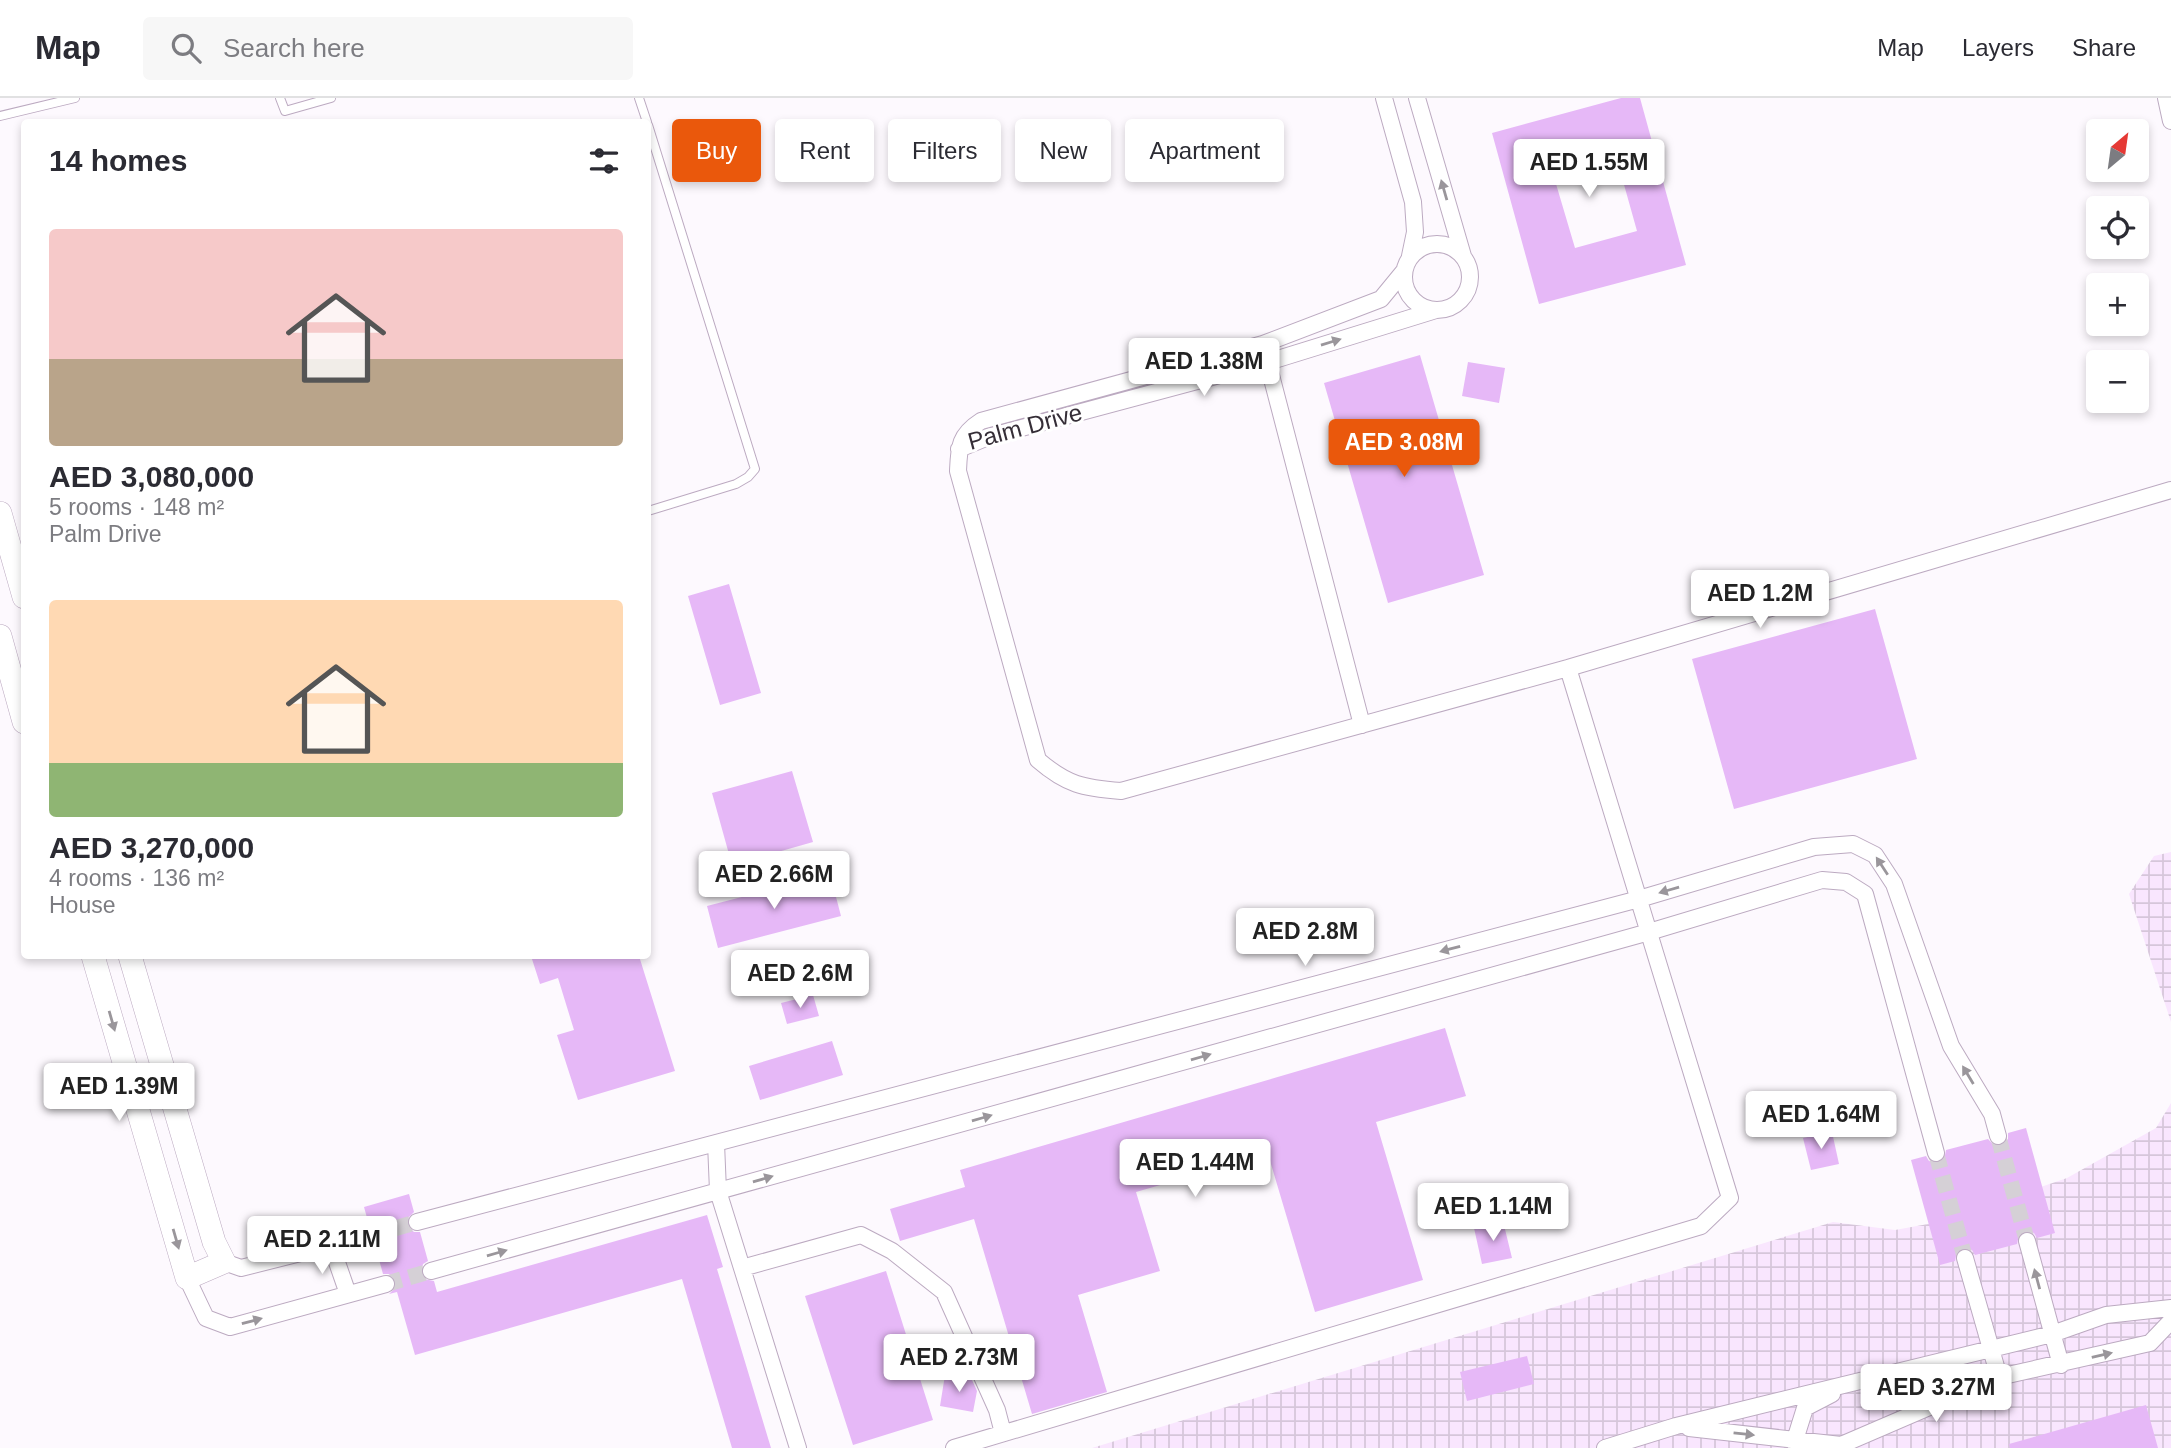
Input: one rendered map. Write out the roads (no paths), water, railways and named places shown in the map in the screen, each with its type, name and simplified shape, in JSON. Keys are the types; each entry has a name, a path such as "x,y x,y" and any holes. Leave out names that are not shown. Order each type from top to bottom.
{"main road":[{"path":"0,513 21,586"},
{"path":"8,654 14,694 21,714"},
{"path":"94,959 187,1278 224,1262 214,1242 131,959"}],"street":[{"path":"1384,98 1413,202 1415,232 1407,264 1406,291 1419,305 1436,310"},
{"name":"Palm Drive","path":"959,449 988,437 1268,362 1457,304 1470,286 1470,268 1463,256 1417,98"},
{"path":"2166,98 2171,121"},
{"name":"Palm Drive","path":"959,449 967,430 981,421 1263,344 1381,299 1407,264 1427,244 1444,244 1463,256"},
{"path":"1263,344 1363,725"},
{"path":"959,449 958,471 1038,760 1057,777 1088,789 1121,791 1568,668 2171,490"},
{"path":"954,1448 1701,1226 1730,1198 1568,668"},
{"path":"417,1222 1639,899 1814,847 1853,844 1875,855 1894,884 1951,1046 1992,1114 1998,1136"},
{"path":"431,1271 1648,932 1822,880 1846,882 1865,894 1936,1153"},
{"path":"716,1143 718,1191 798,1448"},
{"path":"224,1262 241,1268 372,1235"},
{"path":"742,1268 861,1236 892,1251 944,1292 997,1410 1003,1433"},
{"path":"2027,1241 2061,1365"},
{"path":"331,1245 348,1294"},
{"path":"1965,1258 1998,1377"},
{"path":"187,1278 206,1318 230,1327 386,1284"},
{"path":"1605,1448 1676,1426 2052,1334 2106,1315 2171,1308"},
{"path":"1676,1426 1795,1444 1841,1445 1998,1377 2150,1343 2171,1321"},
{"path":"1795,1444 1805,1408 1856,1381"}],"lane":[{"path":"0,116 75,98"},
{"path":"280,98 285,111 331,98"},
{"path":"639,98 645,119"},
{"path":"651,137 755,469 736,484 651,510"}],"tunnel":[{"path":"1998,1136 2027,1241"},
{"path":"1936,1153 1965,1258"},
{"path":"372,1235 417,1222"},
{"path":"386,1284 431,1271"}]}
